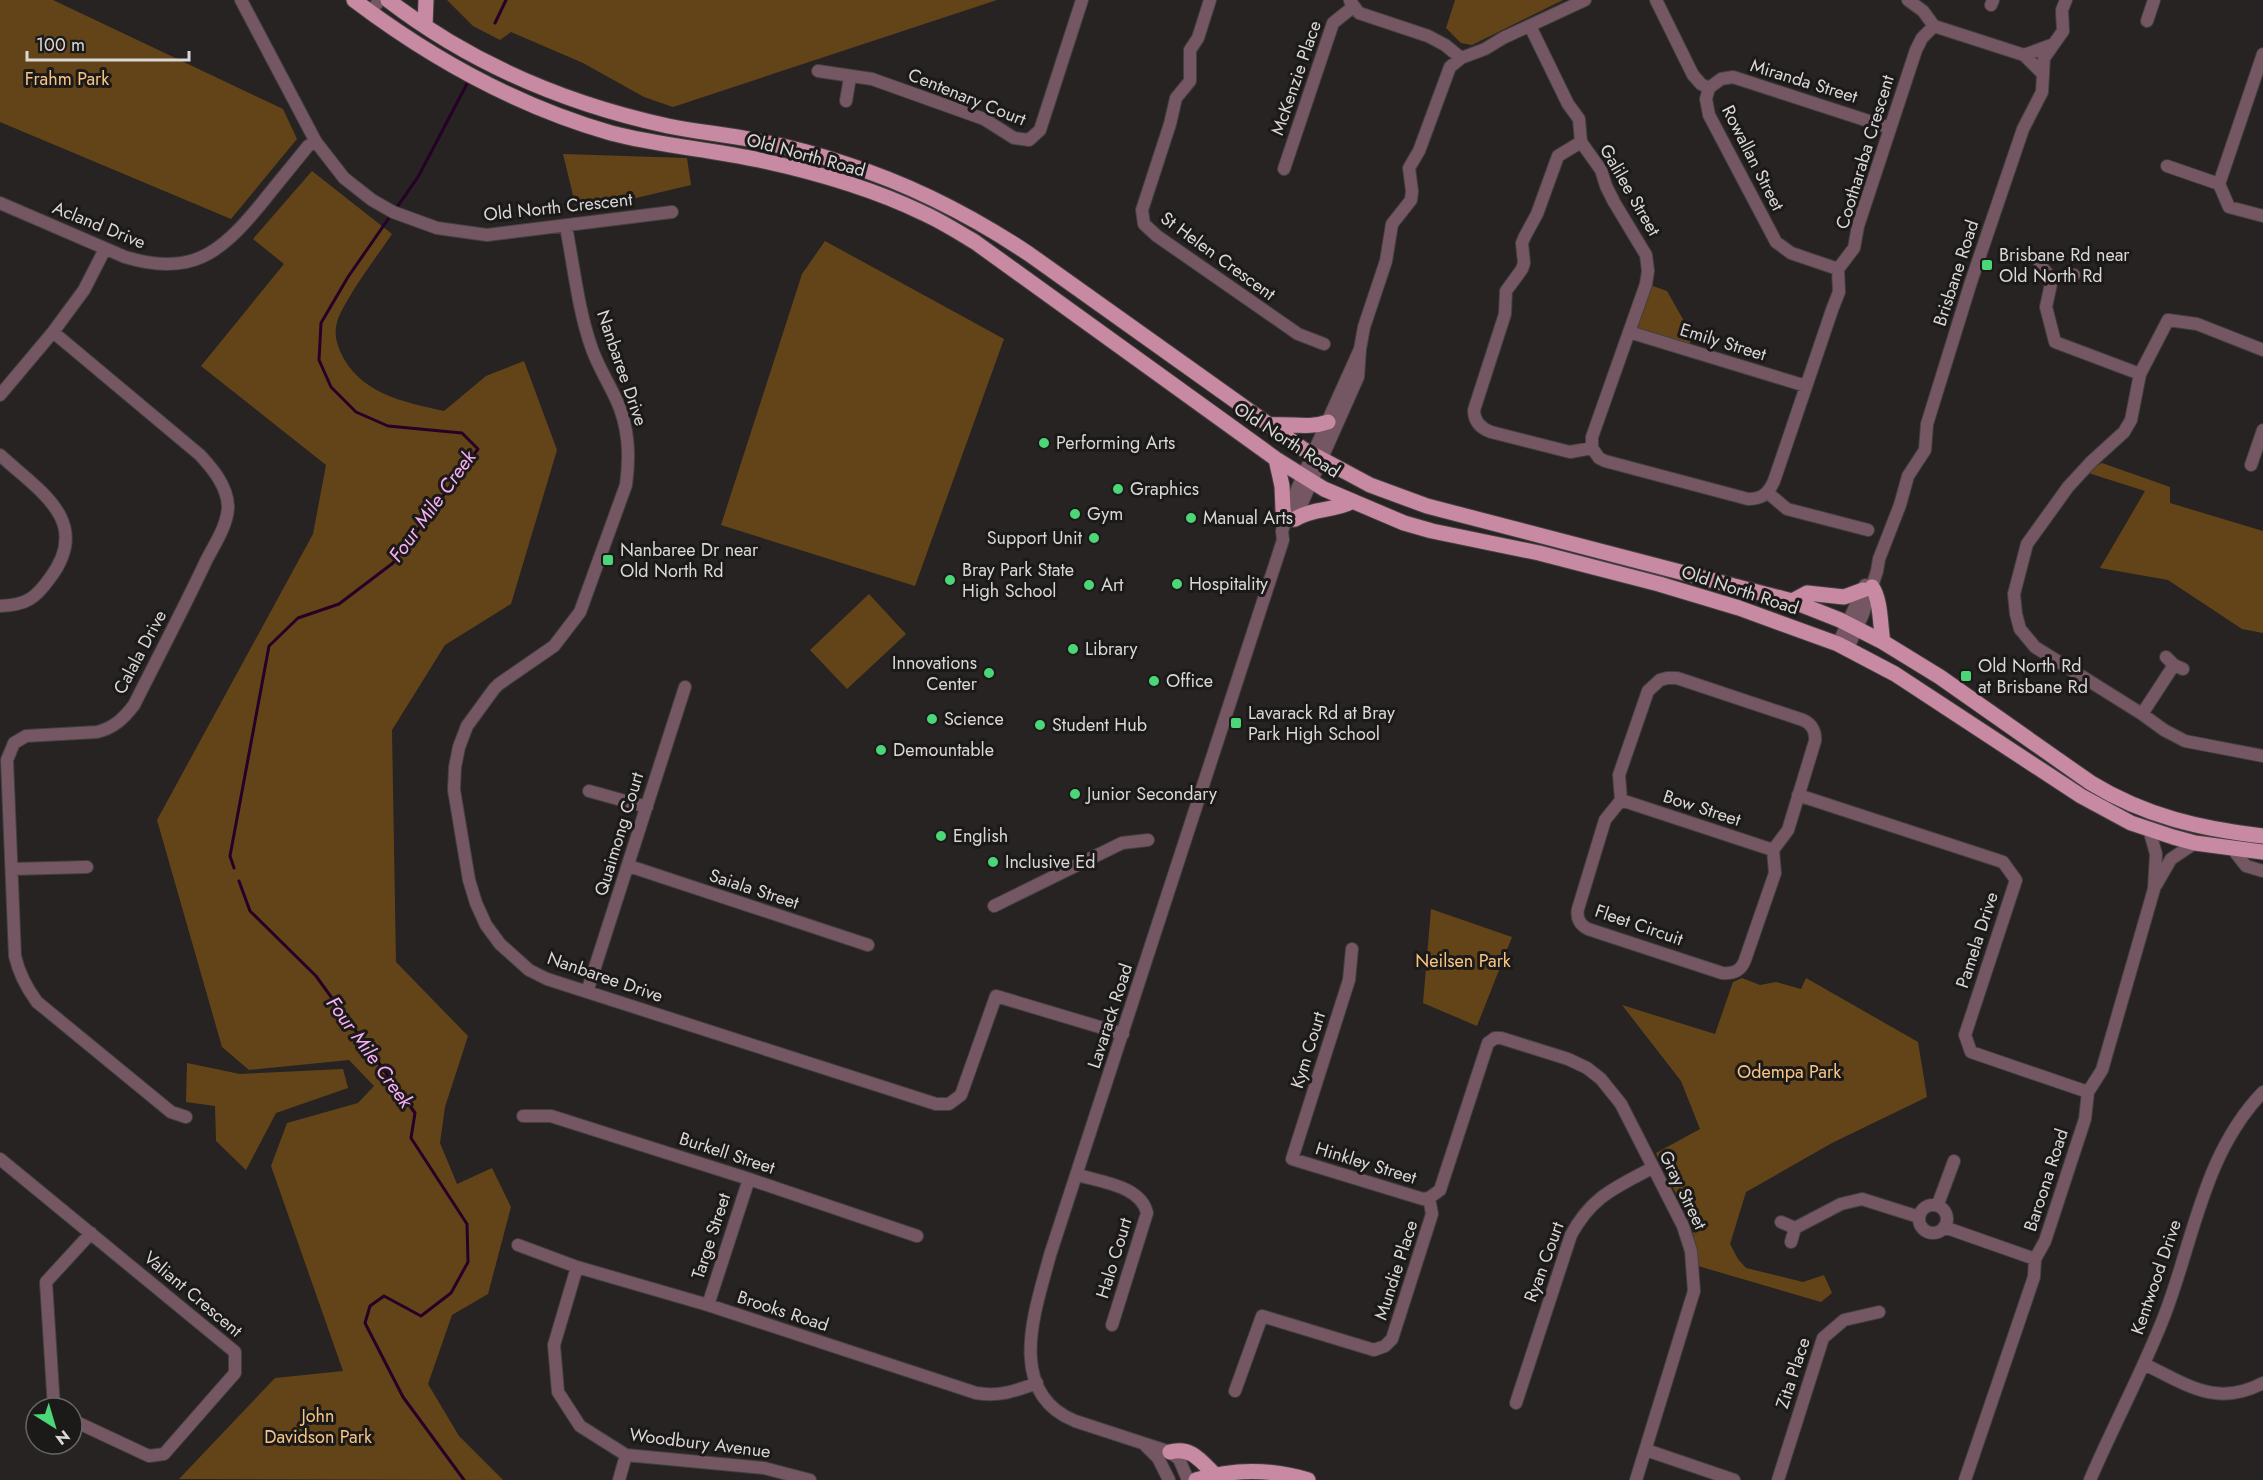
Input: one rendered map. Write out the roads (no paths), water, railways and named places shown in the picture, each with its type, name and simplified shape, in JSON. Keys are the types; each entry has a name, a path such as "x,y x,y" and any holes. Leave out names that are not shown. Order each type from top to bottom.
{"main road":[{"name":"Old North Road","path":"354,0 385,6 425,26 491,65 530,83 586,104 669,126 752,139 801,150 845,163 915,189 992,230 1029,254 1268,425 1317,458 1370,485 1427,506 1792,602 1853,626 1883,642 1940,677 2091,783 2116,798 2181,823 2263,836"},
{"path":"425,26 426,0"},
{"name":"Old North Road","path":"385,6 418,46 463,72 560,117 612,133 664,145 758,160 849,183 923,213 975,242 1307,480 1351,502 1432,531 1539,554 1739,608 1843,646 1895,674 2081,796 2131,823 2195,843 2263,852"},
{"path":"1268,425 1288,423 1311,427 1328,422"},
{"path":"1276,459 1282,486 1283,510 1291,519 1318,509 1338,508 1351,502"},
{"path":"1792,602 1807,593 1844,597 1868,589 1878,595 1883,642"},
{"path":"1170,1452 1180,1449 1194,1455 1215,1474"},
{"path":"1196,1480 1215,1474 1259,1472 1308,1480"}],"street":[{"name":"Old North Crescent","path":"241,0 316,142 344,178 372,200 393,212 454,232 487,235 566,227 672,212"},
{"name":"Centenary Court","path":"818,70 872,79 984,119 1014,138 1029,140 1040,130 1082,0"},
{"name":"St Helen Crescent","path":"1210,0 1198,38 1190,50 1190,81 1176,98 1170,124 1142,210 1144,224 1157,236 1298,334 1324,344"},
{"path":"1317,458 1358,377 1364,327 1386,261 1392,224 1411,200 1409,168 1419,151 1450,67 1461,58 1485,49 1503,38 1585,0"},
{"name":"Rowallan Street","path":"1656,0 1692,75 1709,88 1706,99 1709,115 1776,242 1791,253 1838,269"},
{"path":"1908,0 1923,11 1934,26 2024,55 2043,74"},
{"name":"Brisbane Road","path":"1843,646 1868,589 1871,570 1879,559 1908,477 1925,450 1927,424 1971,282 2023,129 2042,92 2043,58 2062,31 2062,10 2066,0"},
{"path":"2147,21 2154,0"},
{"path":"1351,3 1359,13 1428,36 1461,58"},
{"name":"McKenzie Place","path":"1284,169 1333,23 1351,3"},
{"name":"Galilee Street","path":"1530,26 1568,104 1579,119 1581,142 1602,170 1606,186 1614,202 1646,255 1648,270 1646,284 1592,437 1593,448"},
{"name":"Cootharaba Crescent","path":"1838,269 1854,248 1858,226 1916,50 1922,38 1934,26"},
{"path":"1440,42 1450,67"},
{"path":"2024,55 2054,44"},
{"path":"2263,54 2219,184 2229,207 2263,216"},
{"path":"846,101 850,77"},
{"name":"Miranda Street","path":"1709,88 1721,79 1733,77 1890,128"},
{"name":"Acland Drive","path":"0,203 105,249 145,263 178,264 208,254 236,234 308,146 316,142"},
{"path":"1581,142 1558,156 1537,214 1524,236 1522,269 1506,291 1505,314 1474,415 1479,424 1491,432 1570,452 1593,448 1599,458 1605,461 1748,499 1756,499 1768,493 1774,481 1837,298 1838,269"},
{"path":"2167,166 2219,184"},
{"name":"Nanbaree Drive","path":"566,227 584,324 592,350 624,422 628,442 626,485 580,612 554,646 498,684 467,726 459,747 454,790 469,880 486,925 513,958 529,970 547,979 925,1101 944,1105 953,1102 961,1095 996,996 1123,1034"},
{"path":"0,395 84,290 105,249"},
{"path":"2040,265 2052,279"},
{"path":"2052,279 2074,275"},
{"path":"2052,279 2046,307 2055,342 2140,374"},
{"path":"2263,350 2197,324 2168,320 2140,374 2131,420 2124,432 2079,474 2040,523 2027,544 2014,594 2020,629 2035,647 2142,714 2163,730 2185,741 2263,756"},
{"name":"Calala Drive","path":"52,332 200,455 214,471 224,489 228,507 226,522 134,705 126,715 107,730 26,736 14,743 4,781 12,869 15,956 18,971 26,987 37,1002 171,1112 186,1118"},
{"name":"Emily Street","path":"1629,332 1806,386"},
{"path":"1317,458 1328,422 1360,349"},
{"path":"2251,465 2263,430"},
{"path":"0,455 57,507 66,526 67,544 56,570 39,594 25,603 0,606"},
{"name":"Lavarack Road","path":"1170,1452 1065,1417 1047,1402 1037,1383 1030,1356 1032,1326 1050,1255 1078,1175 1283,540 1289,533 1291,519 1317,458"},
{"path":"1768,493 1787,509 1868,530"},
{"path":"2142,714 2174,664"},
{"path":"1621,800 1619,775 1648,691 1660,680 1672,677 1803,720 1809,724 1815,734 1815,741 1788,830 1773,850"},
{"name":"Quaimong Court","path":"587,992 685,687"},
{"path":"590,791 647,807"},
{"name":"Pamela Drive","path":"1798,795 2003,862 2016,880 1965,1035 1968,1046 1971,1052 2088,1092"},
{"name":"Bow Street","path":"1621,800 1773,850"},
{"name":"Fleet Circuit","path":"1621,800 1605,820 1578,909 1579,921 1588,929 1722,973 1736,972 1743,964 1775,873 1773,850"},
{"name":"Baroona Road","path":"1965,1480 2034,1277 2035,1259 2045,1241 2085,1119 2088,1092 2102,1070 2154,889 2156,854 2149,829"},
{"path":"994,906 1122,843 1148,840"},
{"name":"Baroona Road","path":"2154,889 2171,859 2195,843"},
{"path":"2232,848 2246,866 2263,871"},
{"name":"Saiala Street","path":"629,866 868,945"},
{"path":"12,869 87,867"},
{"name":"Kym Court","path":"1293,1160 1349,980 1352,949"},
{"name":"Gray Street","path":"1488,1043 1495,1038 1501,1038 1568,1059 1587,1068 1601,1079 1621,1104 1683,1226 1688,1241 1694,1291 1636,1480"},
{"name":"Mundie Place","path":"1235,1391 1262,1316 1374,1350 1385,1346 1392,1339 1432,1214 1429,1198 1440,1190 1488,1043"},
{"name":"Kentwood Drive","path":"2090,1480 2165,1313 2209,1178 2226,1141 2249,1106 2263,1092"},
{"name":"Burkell Street","path":"523,1116 551,1116 749,1179 917,1236"},
{"name":"Valiant Crescent","path":"0,1159 235,1352 235,1373 164,1454 149,1456 84,1426"},
{"name":"Hinkley Street","path":"1293,1160 1423,1199 1429,1198"},
{"path":"1938,1204 1954,1161"},
{"name":"Ryan Court","path":"1516,1403 1571,1235 1581,1216 1596,1200 1652,1168"},
{"name":"Halo Court","path":"1078,1175 1132,1192 1145,1204 1147,1213 1112,1325"},
{"name":"Targe Street","path":"708,1305 749,1179"},
{"path":"1791,1242 1795,1228 1841,1204 1862,1199 1919,1217"},
{"path":"1938,1204 1947,1212 1948,1223 1940,1232 1928,1233 1920,1226 1919,1217 1926,1205 1938,1204"},
{"path":"1781,1222 1795,1228"},
{"path":"1944,1227 2035,1259"},
{"path":"53,1396 46,1282 91,1233"},
{"name":"Brooks Road","path":"518,1245 577,1267 708,1305 976,1393 996,1396 1037,1383"},
{"name":"Woodbury Avenue","path":"577,1267 554,1345 558,1392 580,1426 626,1455 764,1468 810,1480"},
{"name":"Zita Place","path":"1778,1480 1823,1338 1844,1320 1879,1312"},
{"path":"2144,1364 2206,1393 2238,1394 2263,1383"},
{"path":"1144,1444 1158,1458 1168,1480"},
{"path":"1646,1450 1734,1480"},
{"path":"1170,1452 1179,1460 1188,1480"},
{"path":"619,1480 626,1455"}],"waterway":[{"name":"Four Mile Creek","path":"495,23 506,0"},
{"name":"Four Mile Creek","path":"395,210 418,177 469,80"},
{"name":"Four Mile Creek","path":"234,868 230,856 269,646 298,618 339,604 393,563 478,449 462,433 388,426 356,412 331,387 319,360 321,323 348,277 391,215"},
{"name":"Four Mile Creek","path":"239,881 250,911 316,976 415,1113 411,1138 467,1224 468,1262 451,1293 421,1316 384,1296 370,1306 365,1323 403,1397 464,1480"}],"place":[{"name":"Brisbane Rd near Old North Rd","path":"1987,265"},
{"name":"Performing Arts","path":"1044,443"},
{"name":"Graphics","path":"1118,489"},
{"name":"Gym","path":"1075,514"},
{"name":"Manual Arts","path":"1191,518"},
{"name":"Support Unit","path":"1094,538"},
{"name":"Nanbaree Dr near Old North Rd","path":"608,560"},
{"name":"Bray Park State High School","path":"950,580"},
{"name":"Hospitality","path":"1177,584"},
{"name":"Art","path":"1089,585"},
{"name":"Library","path":"1073,649"},
{"name":"Innovations Center","path":"989,673"},
{"name":"Old North Rd at Brisbane Rd","path":"1966,676"},
{"name":"Office","path":"1154,681"},
{"name":"Science","path":"932,719"},
{"name":"Lavarack Rd at Bray Park High School","path":"1236,723"},
{"name":"Student Hub","path":"1040,725"},
{"name":"Demountable","path":"881,750"},
{"name":"Junior Secondary","path":"1075,794"},
{"name":"English","path":"941,836"},
{"name":"Inclusive Ed","path":"993,862"}],"park label":[{"name":"Frahm Park","path":"67,79"},
{"name":"Neilsen Park","path":"1463,961"},
{"name":"Odempa Park","path":"1789,1072"},
{"name":"John Davidson Park","path":"318,1426"}]}
